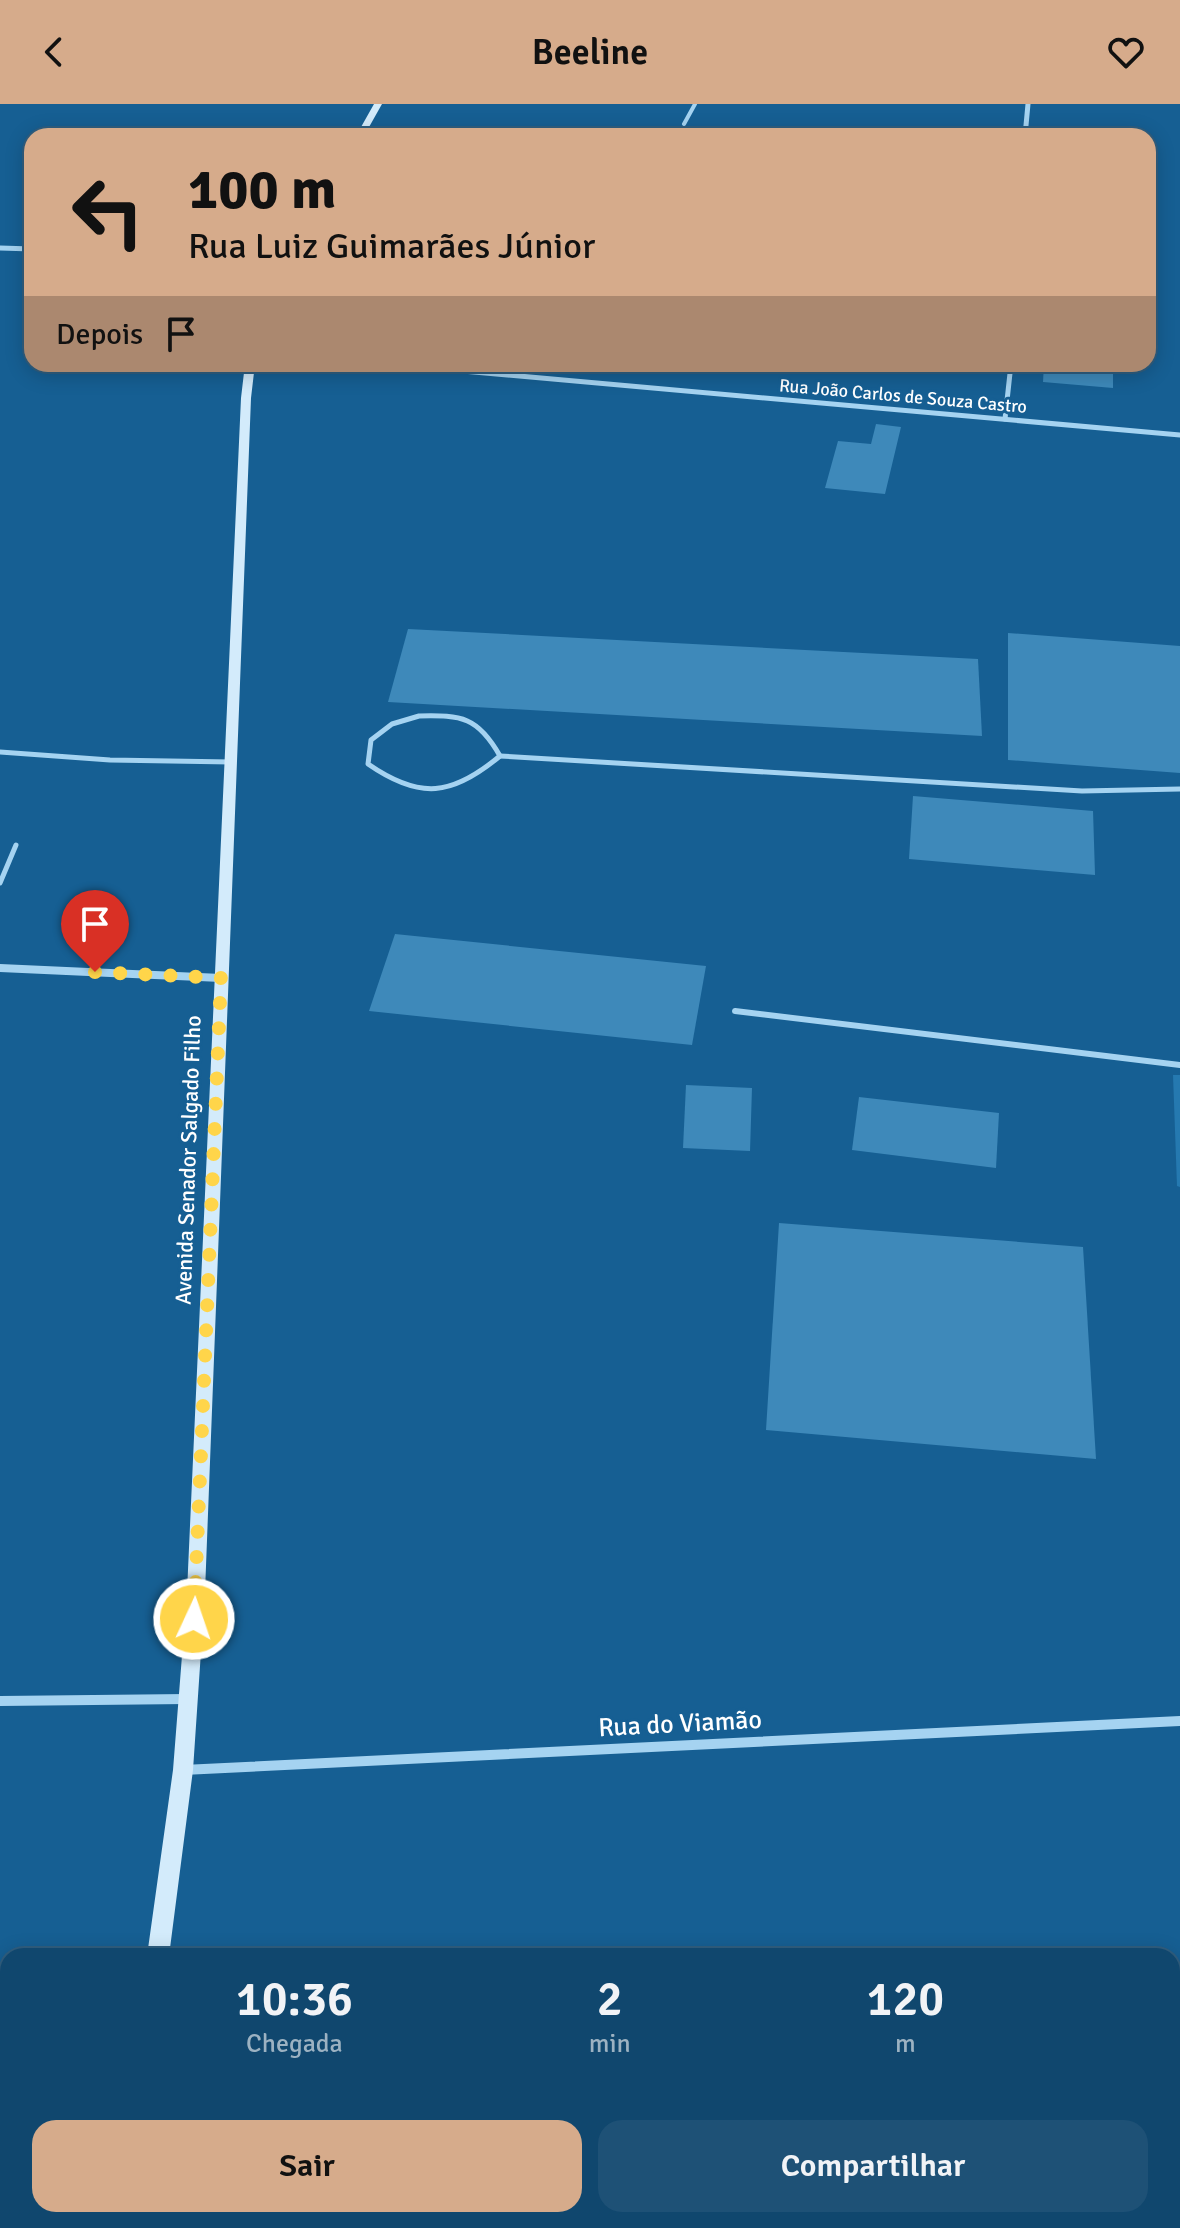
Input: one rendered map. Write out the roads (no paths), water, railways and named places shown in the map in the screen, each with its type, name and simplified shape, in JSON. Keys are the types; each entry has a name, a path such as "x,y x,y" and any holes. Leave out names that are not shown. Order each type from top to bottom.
{"main road":[{"path":"364,128 378,104"},
{"name":"Avenida Senador Salgado Filho","path":"159,1948 183,1770 189,1699 249,372"}],"street":[{"path":"1026,128 1028,104"},
{"path":"0,248 24,249"},
{"name":"Rua João Carlos de Souza Castro","path":"474,372 1180,435"},
{"path":"1005,419 1010,372"},
{"path":"0,968 221,978"},
{"path":"0,1701 189,1699"},
{"name":"Rua do Viamão","path":"183,1770 1180,1721"}],"lane":[{"path":"684,124 695,104"},
{"path":"500,756 488,733 471,720 419,716 392,724 371,740 368,764 392,783 418,789 457,787 477,778 500,756 1082,791 1180,789"},
{"path":"0,752 110,760 231,762"},
{"path":"0,883 16,845"},
{"path":"735,1011 1180,1065"}]}
